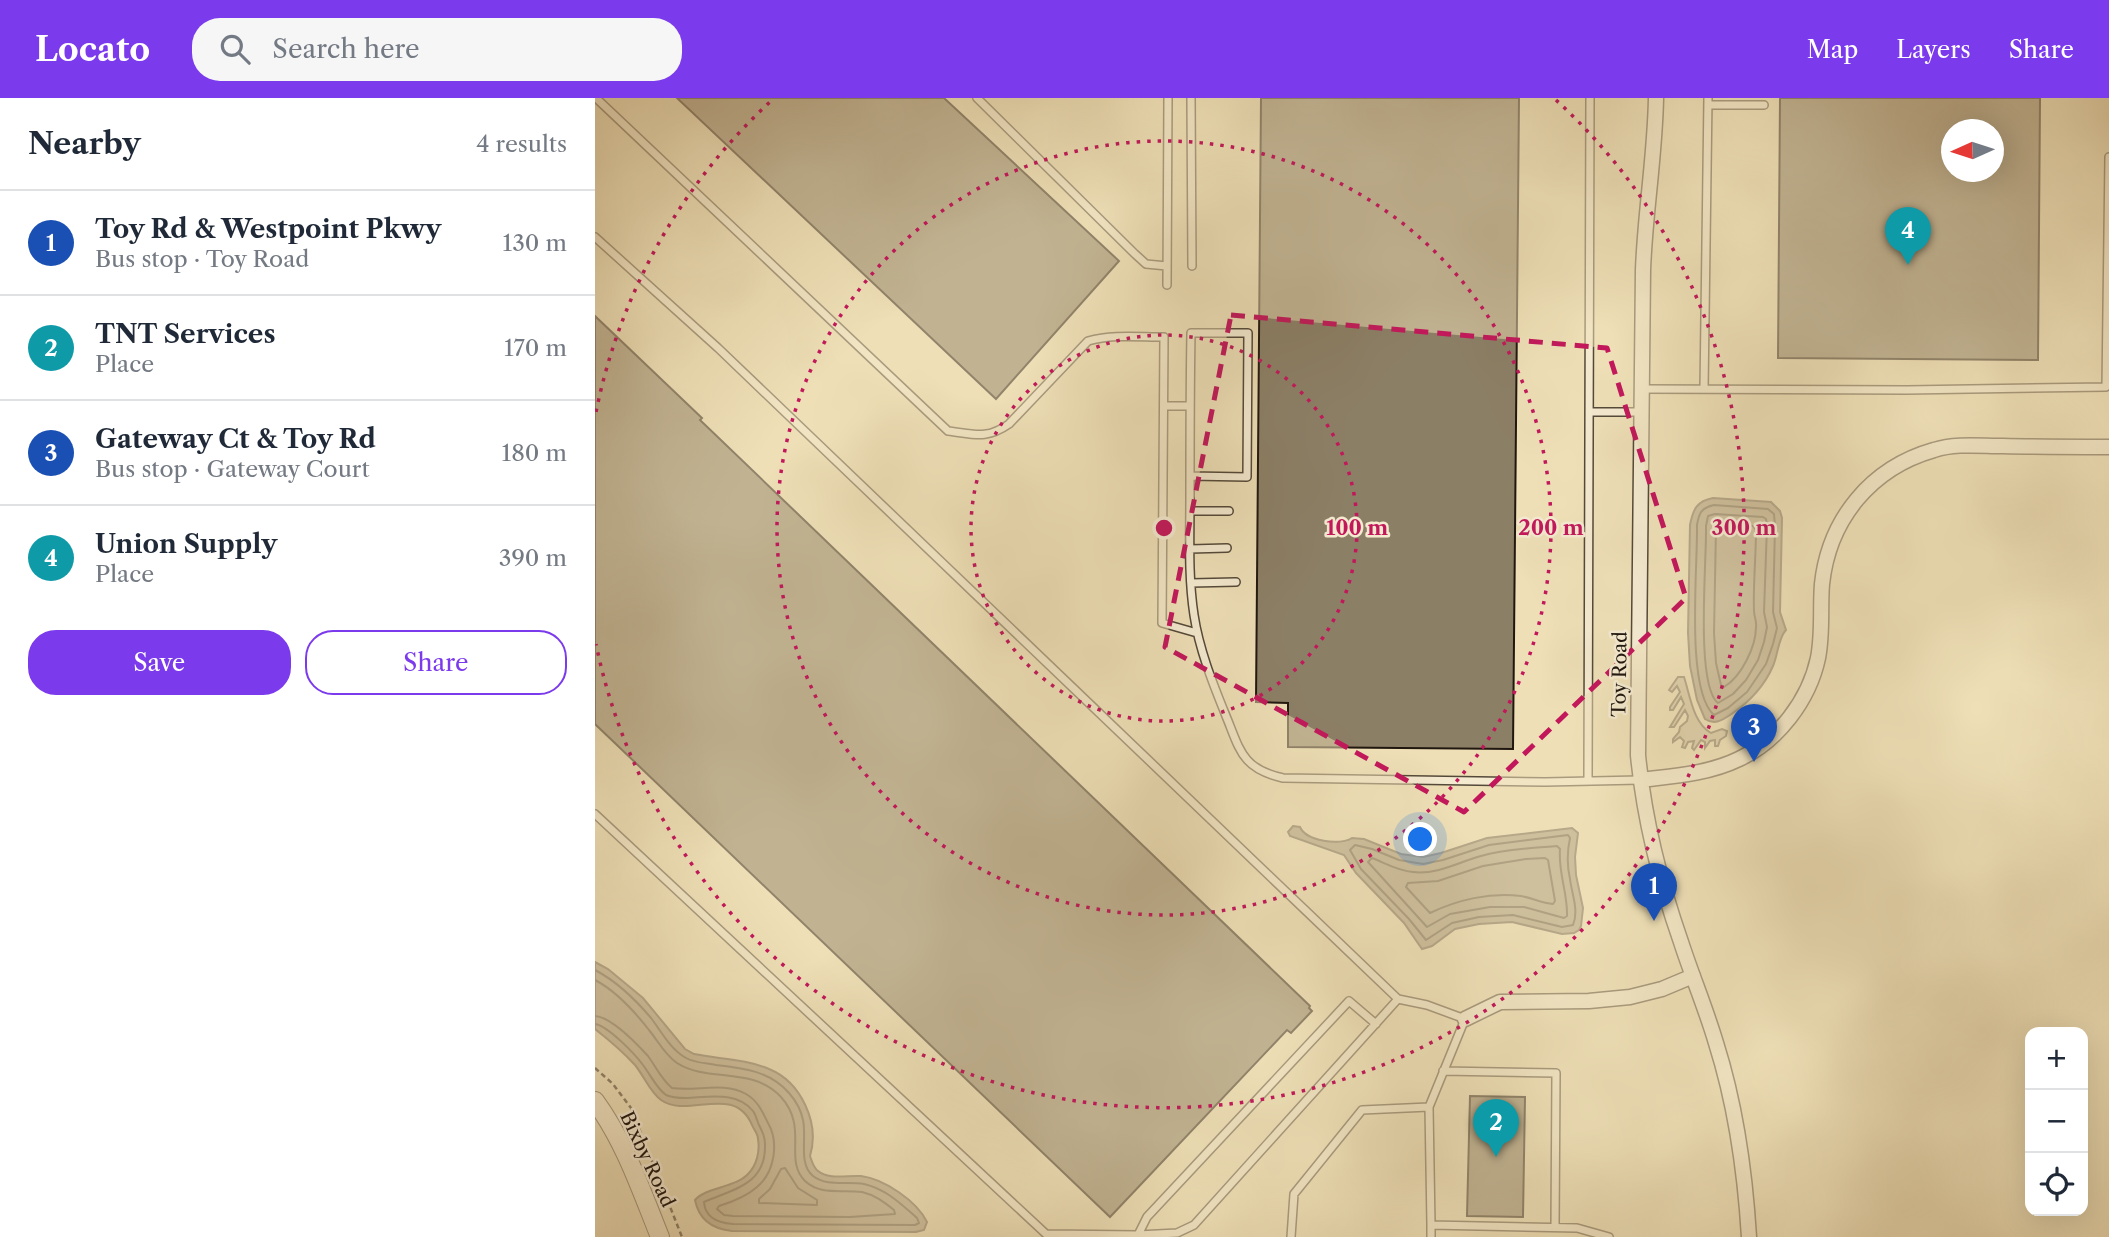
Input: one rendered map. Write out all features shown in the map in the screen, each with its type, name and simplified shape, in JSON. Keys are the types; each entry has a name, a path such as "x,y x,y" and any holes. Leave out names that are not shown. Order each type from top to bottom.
{"street":[{"name":"Toy Road","path":"1656,98 1644,222 1637,724 1640,780 1664,888 1716,1041 1735,1117 1744,1175 1749,1237"},
{"path":"1640,780 1690,774 1736,761 1761,746 1794,712 1808,688 1818,657 1822,585 1833,537 1855,500 1874,481 1918,455 1950,447 2109,447"},
{"path":"1465,1018 1500,1002 1589,1001 1630,997 1662,989 1693,976"},
{"name":"Bixby Road","path":"595,1101 626,1153 660,1237"}],"lane":[{"path":"596,98 948,430 985,435 999,431 1009,424 1087,341 1101,337 1164,338 1162,623 1197,634"},
{"path":"978,98 1146,264 1167,266"},
{"path":"1167,285 1168,98"},
{"path":"1191,98 1192,266"},
{"path":"1588,781 1590,98"},
{"path":"1704,389 1708,102 1764,105"},
{"path":"1642,389 1907,390 2106,387 2109,157"},
{"path":"595,237 718,348 1398,999 1427,1005 1465,1018 1429,1107 1431,1237"},
{"path":"1190,476 1247,477 1248,333 1191,333 1190,476 1191,583 1197,634 1217,696 1241,753 1248,763 1265,773 1283,778 1640,780"},
{"path":"1164,406 1191,406"},
{"path":"1589,412 1642,412"},
{"path":"1190,511 1229,511"},
{"path":"1190,549 1227,548"},
{"path":"1191,583 1236,582"},
{"path":"595,814 1046,1234 1177,1233 1194,1225 1398,999"},
{"path":"1139,1235 1147,1217 1349,1001 1376,1024"},
{"path":"1443,1071 1556,1073 1555,1227"},
{"path":"1291,1237 1294,1194 1362,1110 1429,1107"},
{"path":"1431,1225 1577,1227 1609,1237"}],"path":[{"path":"595,1068 613,1084 631,1108 682,1237"}],"highlighted area":[{"path":"1231,315 1607,348 1686,598 1464,812 1165,647"}],"shaded area":[{"path":"1678,677 1684,677 1700,723 1711,733 1722,729 1727,731 1718,746 1715,746 1715,740 1710,741 1705,748 1705,742 1701,740 1694,750 1694,741 1688,742 1685,748 1682,747 1684,741 1680,737 1673,742 1688,716 1685,710 1674,727 1670,727 1684,704 1681,697 1673,710 1670,710 1680,692 1677,686 1672,692 1669,690"}],"water":[{"path":"1713,498 1771,502 1780,511 1780,612 1786,630 1781,637 1773,666 1760,688 1737,710 1714,722 1705,719 1697,700 1690,666 1688,633 1690,525 1697,507 1703,501"},
{"path":"1293,826 1300,827 1309,836 1324,841 1364,839 1401,854 1423,857 1487,838 1572,828 1578,833 1575,857 1583,908 1581,926 1574,933 1562,934 1512,922 1479,924 1455,929 1432,946 1422,949 1404,923 1356,873 1344,855 1290,836 1288,832"},
{"path":"595,962 608,969 643,998 685,1049 694,1054 751,1063 769,1069 790,1083 799,1094 810,1117 810,1156 816,1169 822,1174 861,1176 889,1186 916,1206 927,1222 924,1230 732,1231 718,1228 703,1218 695,1200 706,1192 736,1182 748,1174 757,1158 757,1134 744,1113 734,1106 672,1105 657,1097 635,1065 595,1029"}],"building":[{"path":"677,98 944,98 1119,261 996,399"},
{"path":"1261,98 1519,98 1513,749 1288,747 1288,703 1256,702"},
{"path":"1780,98 2040,98 2038,360 1778,358"},
{"path":"595,316 1310,1006 1312,1011 1291,1033 1287,1030 1110,1217 595,724"},
{"path":"1470,1096 1525,1097 1523,1217 1467,1216"}],"place":[{"name":"Union Supply","path":"1908,265"},
{"name":"Gateway Ct & Toy Rd","path":"1754,762"},
{"name":"Toy Rd & Westpoint Pkwy","path":"1654,921"},
{"name":"TNT Services","path":"1496,1157"}]}
